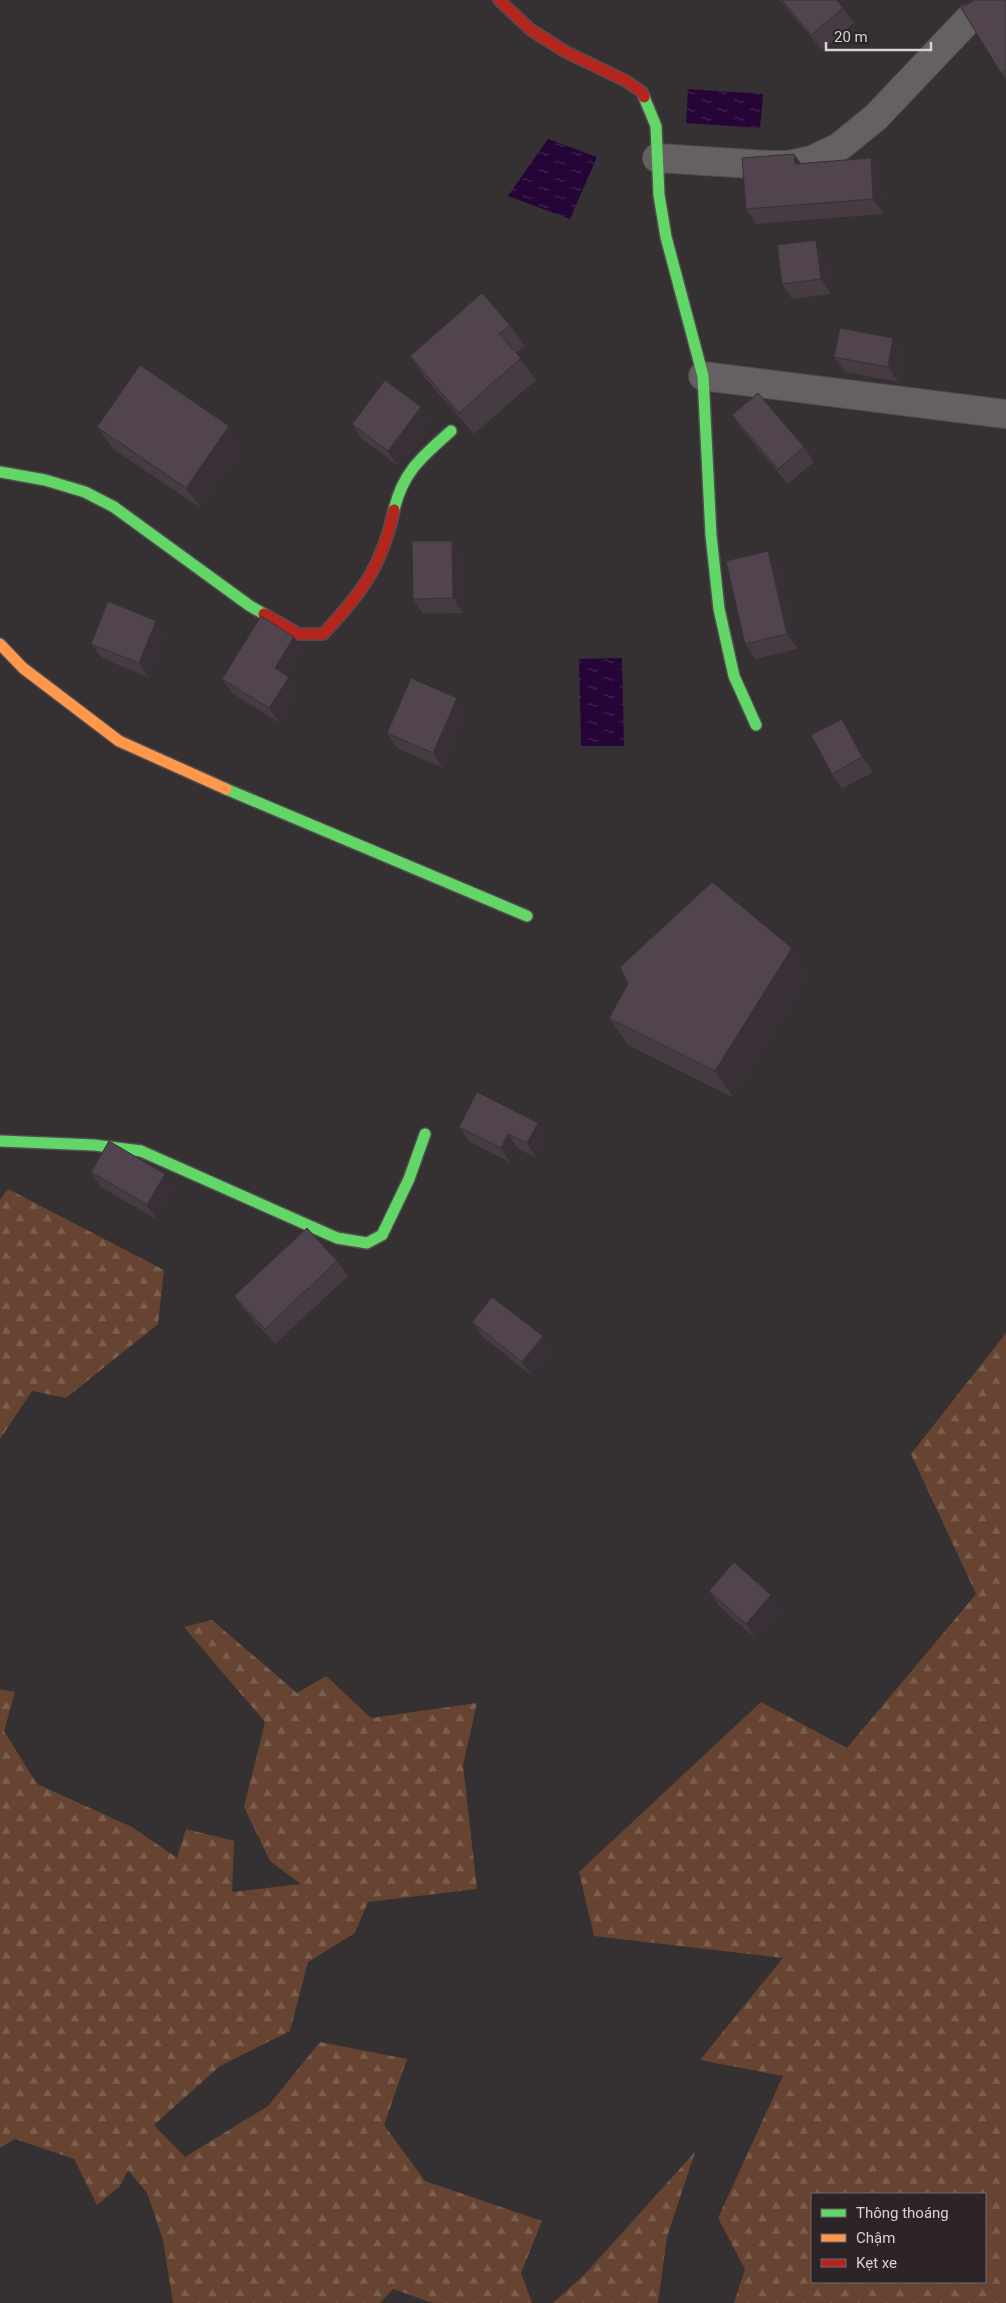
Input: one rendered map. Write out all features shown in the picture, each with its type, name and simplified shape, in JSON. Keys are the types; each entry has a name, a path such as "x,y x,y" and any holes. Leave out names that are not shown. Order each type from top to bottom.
{"street":[{"path":"499,0 531,30 566,52 626,80 642,92 656,126 659,195 666,237 703,376 710,535 719,609 734,676 756,725"},
{"path":"657,158 768,165 789,165 812,160 839,147 876,117 969,19"},
{"path":"703,376 1006,414"},
{"path":"0,472 45,480 85,492 114,507 250,606 299,634 322,634 342,614 366,583 386,546 403,481 418,462 451,431"},
{"path":"0,644 22,668 120,740 164,763 527,916"},
{"path":"0,1141 94,1145 141,1152 337,1238 367,1244 382,1235 409,1180 425,1134"}],"green space":[{"path":"8,1189 164,1270 158,1324 66,1398 32,1391 0,1439 0,1200"},
{"path":"1006,1333 1006,2303 734,2303 745,2269 718,2218 783,2076 700,2060 783,1958 594,1936 579,1872 761,1702 847,1748 976,1594 911,1454"},
{"path":"212,1620 297,1693 326,1676 371,1718 477,1703 463,1765 477,1889 368,1902 355,1933 308,1962 290,2031 220,2066 154,2125 185,2157 268,2106 320,2042 407,2059 384,2125 425,2181 542,2221 521,2273 532,2303 433,2303 393,2289 380,2303 173,2303 163,2240 147,2193 128,2170 120,2186 97,2205 74,2159 15,2139 0,2148 0,1689 15,1692 4,1731 37,1784 132,1827 177,1858 186,1829 234,1841 232,1892 301,1884 270,1861 244,1807 265,1722 184,1627"},
{"path":"695,2152 667,2237 658,2303 553,2303 585,2274"}],"water":[{"path":"688,89 763,94 760,128 686,123"},
{"path":"548,139 597,157 570,219 508,196"},
{"path":"622,658 624,746 581,746 579,659"}],"building":[{"path":"782,0 837,0 843,8 811,35"},
{"path":"974,0 1006,0 1006,70 1001,73 961,8"},
{"path":"794,154 795,164 871,158 873,199 746,209 742,158"},
{"path":"816,240 821,279 782,284 777,245"},
{"path":"482,293 510,325 499,334 521,358 459,413 410,356"},
{"path":"840,328 893,338 888,367 834,357"},
{"path":"140,365 229,426 186,488 97,427"},
{"path":"385,380 421,407 388,451 352,424"},
{"path":"758,393 804,447 778,469 732,415"},
{"path":"412,541 452,541 453,598 413,599"},
{"path":"768,551 787,634 745,644 726,561"},
{"path":"108,601 156,621 139,663 91,644"},
{"path":"261,616 294,637 275,668 289,677 269,708 222,679"},
{"path":"411,678 457,698 433,753 387,733"},
{"path":"842,719 862,757 832,774 811,735"},
{"path":"712,882 792,948 715,1071 609,1018 628,984 620,967"},
{"path":"477,1092 538,1123 527,1143 508,1134 501,1148 459,1127"},
{"path":"109,1141 165,1174 147,1205 91,1172"},
{"path":"307,1228 337,1261 265,1329 234,1296"},
{"path":"492,1297 543,1336 522,1362 472,1322"},
{"path":"734,1562 771,1595 746,1624 709,1591"}],"traffic: fast":[{"path":"644,97 656,126 659,195 666,237 703,376 711,535 719,609 734,676 756,725"},
{"path":"394,510 403,485 415,465 451,431"},
{"path":"0,472 45,480 85,492 114,507 250,606 264,614"},
{"path":"226,789 527,916"},
{"path":"0,1141 94,1145 141,1151 337,1238 367,1243 382,1235 409,1179 425,1134"}],"traffic: slow":[{"path":"0,644 23,668 119,741 226,789"}],"traffic: jam":[{"path":"499,0 531,30 566,52 626,81 642,92 644,97"},
{"path":"264,614 299,634 323,634 349,605 369,578 383,547 394,510"}]}
